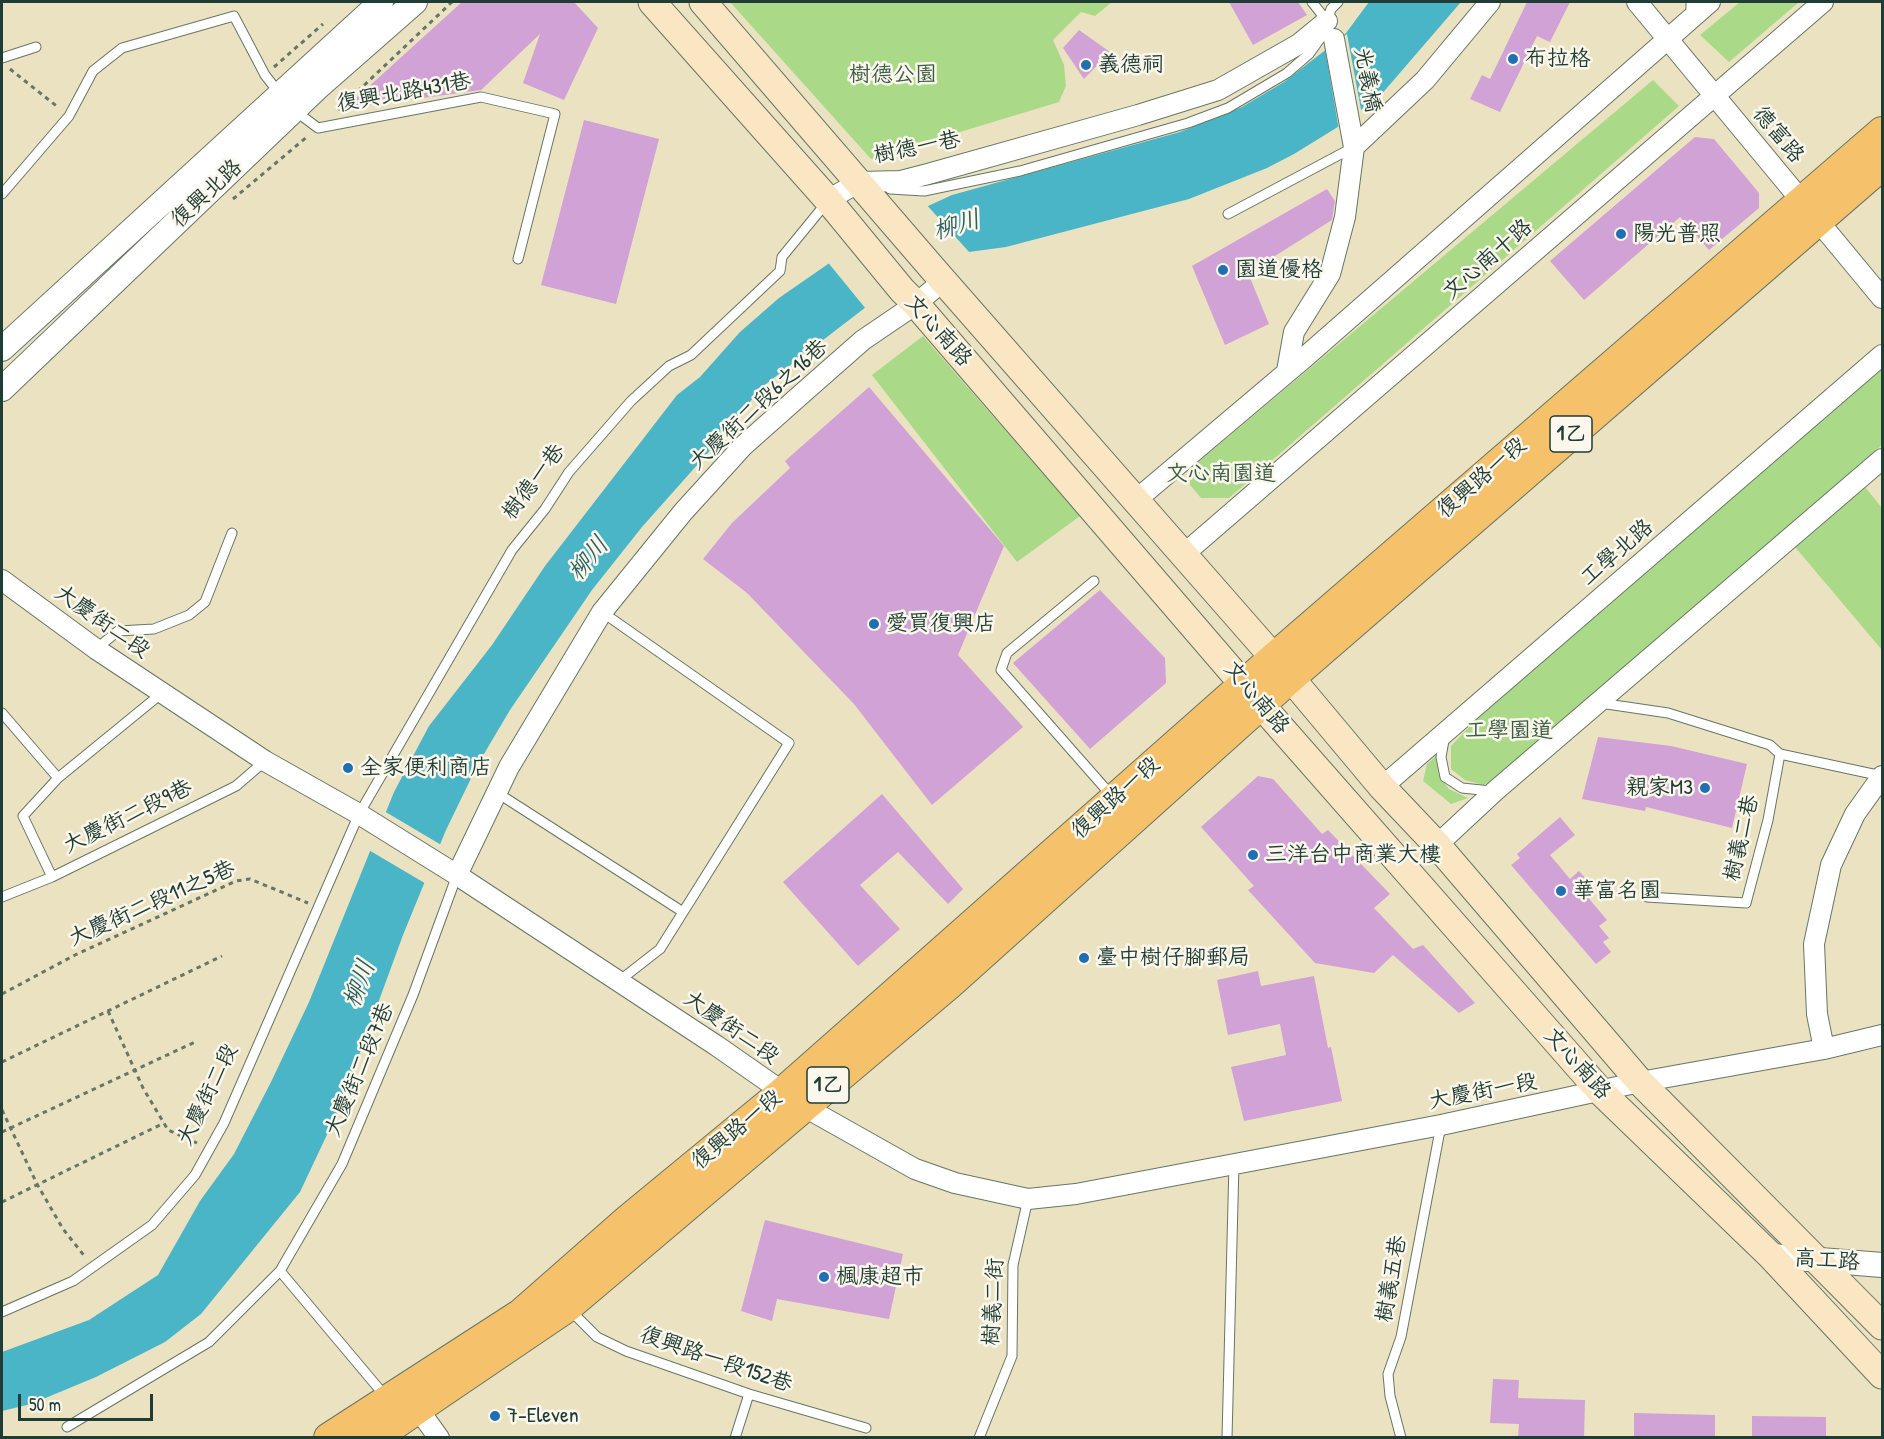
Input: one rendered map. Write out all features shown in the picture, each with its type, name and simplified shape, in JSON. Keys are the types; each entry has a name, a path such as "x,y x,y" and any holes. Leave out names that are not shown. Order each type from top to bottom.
{"main road":[{"name":"文心南路","path":"652,2 828,200 909,297 1253,694 1601,1092 1771,1256 1882,1375"},
{"name":"文心南路","path":"703,2 1283,667 1382,787 1437,845 1640,1082 1882,1326"},
{"name":"復興路一段","path":"329,1437 520,1314 628,1219 949,984 1283,667 1810,211 1882,132"},
{"name":"復興路一段","path":"1810,211 1882,165"},
{"name":"復興路一段","path":"374,1437 567,1307 1115,799 1253,694"}],"street":[{"name":"復興北路","path":"2,389 288,102 381,2"},
{"name":"復興北路","path":"2,349 288,102 415,2"},
{"path":"1353,138 1425,80 1490,2"},
{"name":"德富路","path":"1637,2 1882,298"},
{"path":"1136,500 1669,38 1691,9 1710,2"},
{"name":"文心南十路","path":"1184,554 1823,2"},
{"name":"樹德一巷","path":"859,182 901,181 1218,90 1299,44 1331,30"},
{"name":"光義橋","path":"1287,371 1294,332 1330,274 1345,217 1353,138 1331,30"},
{"path":"828,200 859,182"},
{"name":"大慶街二段6之16巷","path":"453,873 496,792 602,612 683,512 743,446 909,297 939,275"},
{"name":"工學北路","path":"1382,787 1882,355"},
{"path":"1437,845 1495,791 1882,459"},
{"name":"大慶街二段","path":"2,580 96,649 265,761 366,819 453,873 717,1046 793,1099"},
{"path":"1824,1049 1817,1014 1814,944 1830,865 1855,814 1882,776"},
{"name":"大慶街一段","path":"793,1099 915,1169 955,1183 1028,1199 1076,1194 1440,1125 1640,1082 1824,1049 1882,1035"},
{"name":"高工路","path":"1771,1256 1882,1265"},
{"path":"388,1400 418,1409 439,1437"}],"lane":[{"path":"1312,2 1331,30"},
{"name":"樹德一巷","path":"1331,30 1331,9 1338,2"},
{"name":"復興北路431巷","path":"69,116 93,71 122,48 234,16 265,75 288,102 318,128 481,97 555,114 518,259"},
{"path":"2,58 36,47"},
{"path":"2,194 69,116"},
{"path":"1228,214 1353,138"},
{"name":"樹德一巷","path":"366,819 512,550 545,508 569,472 631,401 663,372 691,356 780,271 782,257 828,200"},
{"path":"96,649 118,631 154,629 189,615 205,602 232,533"},
{"path":"1094,580 1007,653 1001,670 1115,799"},
{"path":"602,612 789,744 660,949 619,981"},
{"path":"52,877 23,816 58,778 162,693"},
{"path":"1600,703 1668,714 1770,745 1780,754 1882,776"},
{"path":"2,713 58,778"},
{"path":"1445,733 1441,757 1445,777 1462,788 1495,791"},
{"name":"樹義二巷","path":"1647,897 1746,903 1768,820 1780,754"},
{"name":"大慶街二段9巷","path":"2,897 52,877 236,786 265,761"},
{"path":"496,792 683,912"},
{"name":"大慶街二段","path":"2,1312 73,1281 152,1226 195,1175 224,1123 319,908 366,819"},
{"name":"大慶街二段7巷","path":"68,1427 209,1342 280,1271 342,1164 413,995 453,873"},
{"name":"樹義五巷","path":"1401,1437 1390,1396 1388,1374 1401,1337 1440,1125"},
{"path":"1227,1437 1234,1163"},
{"name":"樹義二街","path":"979,1437 1012,1356 1013,1265 1028,1199"},
{"path":"280,1271 388,1400"},
{"name":"復興路一段152巷","path":"567,1307 597,1337 626,1351 749,1394 866,1428"},
{"path":"735,1437 749,1394"}],"path":[{"path":"229,204 318,128 452,2"},
{"path":"2,62 69,116"},
{"name":"大慶街二段11之5巷","path":"2,994 75,955 236,881 250,879 319,908"},
{"path":"2,1062 222,956"},
{"path":"108,1011 135,1071 168,1130 210,1149"},
{"path":"2,1132 195,1042"},
{"path":"2,1110 37,1184 63,1229 93,1266"},
{"path":"2,1202 164,1123"}],"green space":[{"name":"樹德公園","path":"730,2 1112,2 1095,16 1081,12 1053,40 1064,65 1066,86 1059,102 871,159"},
{"path":"1740,2 1799,2 1729,62 1700,35"},
{"name":"文心南園道","path":"1653,80 1679,106 1229,498 1201,498 1190,485 1190,469"},
{"path":"923,336 1080,516 1017,562 872,375"},
{"name":"工學園道","path":"1882,368 1882,445 1501,777 1483,785 1465,780 1451,769 1451,746 1477,719"},
{"path":"1865,487 1882,508 1882,650 1795,547"},
{"name":"工學園道","path":"1436,756 1439,776 1449,789 1468,798 1451,804 1423,781 1427,764"}],"water":[{"name":"柳川","path":"1369,2 1461,2 1380,96 1341,125 1294,154 1267,168 1189,199 1006,247 931,257 762,387 714,446 642,527 592,590 510,710 478,764 446,830 403,935 340,1107 300,1192 201,1314 165,1342 96,1377 31,1404 2,1411 2,1352 89,1320 158,1275 200,1201 234,1154 271,1082 309,1002 394,792 429,726 492,645 545,566 677,395 700,377 740,332 779,298 880,228 952,195 1180,132 1242,107 1284,82 1328,48 1346,33"}],"pier":[{"path":"1347,34 1362,115 1339,130 1325,49"},
{"path":"925,203 970,253 932,260 866,309 826,260 879,225"},
{"path":"384,811 443,846 428,885 367,849"}],"building":[{"path":"462,2 574,2 598,28 564,100 523,83 540,34 481,90 344,109"},
{"path":"1229,2 1298,2 1307,15 1253,45"},
{"name":"布拉格","path":"1527,2 1570,2 1550,42 1537,36 1500,112 1470,99 1482,75 1490,79"},
{"name":"義德祠","path":"1079,30 1110,52 1084,79 1063,48"},
{"path":"584,120 659,139 616,304 541,285"},
{"name":"陽光普照","path":"1695,137 1714,139 1759,193 1759,208 1709,250 1680,217 1584,300 1550,261"},
{"name":"園道優格","path":"1327,189 1335,201 1332,220 1248,273 1269,324 1225,345 1192,266"},
{"name":"愛買復興店","path":"869,387 1004,546 958,655 1023,727 932,805 854,704 747,593 703,559 732,523 790,468 785,461"},
{"path":"1100,590 1165,658 1166,683 1090,749 1013,663"},
{"path":"1598,737 1671,746 1747,764 1732,828 1646,807 1645,811 1582,799"},
{"path":"1258,776 1273,779 1322,834 1328,830 1390,894 1374,908 1413,949 1423,945 1475,1003 1459,1013 1393,955 1374,973 1315,963 1248,890 1254,886 1201,827"},
{"path":"882,794 963,889 948,904 898,852 860,885 900,929 858,966 783,882"},
{"name":"華富名園","path":"1560,817 1575,835 1550,855 1570,879 1579,871 1593,887 1585,894 1607,920 1599,926 1609,938 1603,942 1611,952 1596,964 1511,865 1520,858 1517,854"},
{"path":"1258,971 1261,986 1314,976 1328,1048 1331,1047 1342,1101 1244,1121 1231,1067 1286,1055 1280,1024 1228,1035 1217,980"},
{"name":"楓康超市","path":"765,1220 903,1254 889,1319 777,1299 772,1321 741,1311"},
{"path":"1493,1379 1519,1380 1518,1398 1585,1400 1584,1437 1518,1437 1519,1424 1490,1423"},
{"path":"1634,1413 1715,1415 1715,1437 1634,1437"},
{"path":"1752,1416 1826,1417 1826,1437 1752,1437"}],"place":[{"name":"布拉格","path":"1513,59"},
{"name":"義德祠","path":"1086,65"},
{"name":"陽光普照","path":"1621,234"},
{"name":"園道優格","path":"1223,270"},
{"name":"愛買復興店","path":"874,624"},
{"name":"全家便利商店","path":"348,768"},
{"name":"親家M3","path":"1705,788"},
{"name":"三洋台中商業大樓","path":"1253,855"},
{"name":"華富名園","path":"1561,891"},
{"name":"臺中樹仔腳郵局","path":"1084,958"},
{"name":"楓康超市","path":"824,1277"},
{"name":"7-Eleven","path":"495,1416"}]}
